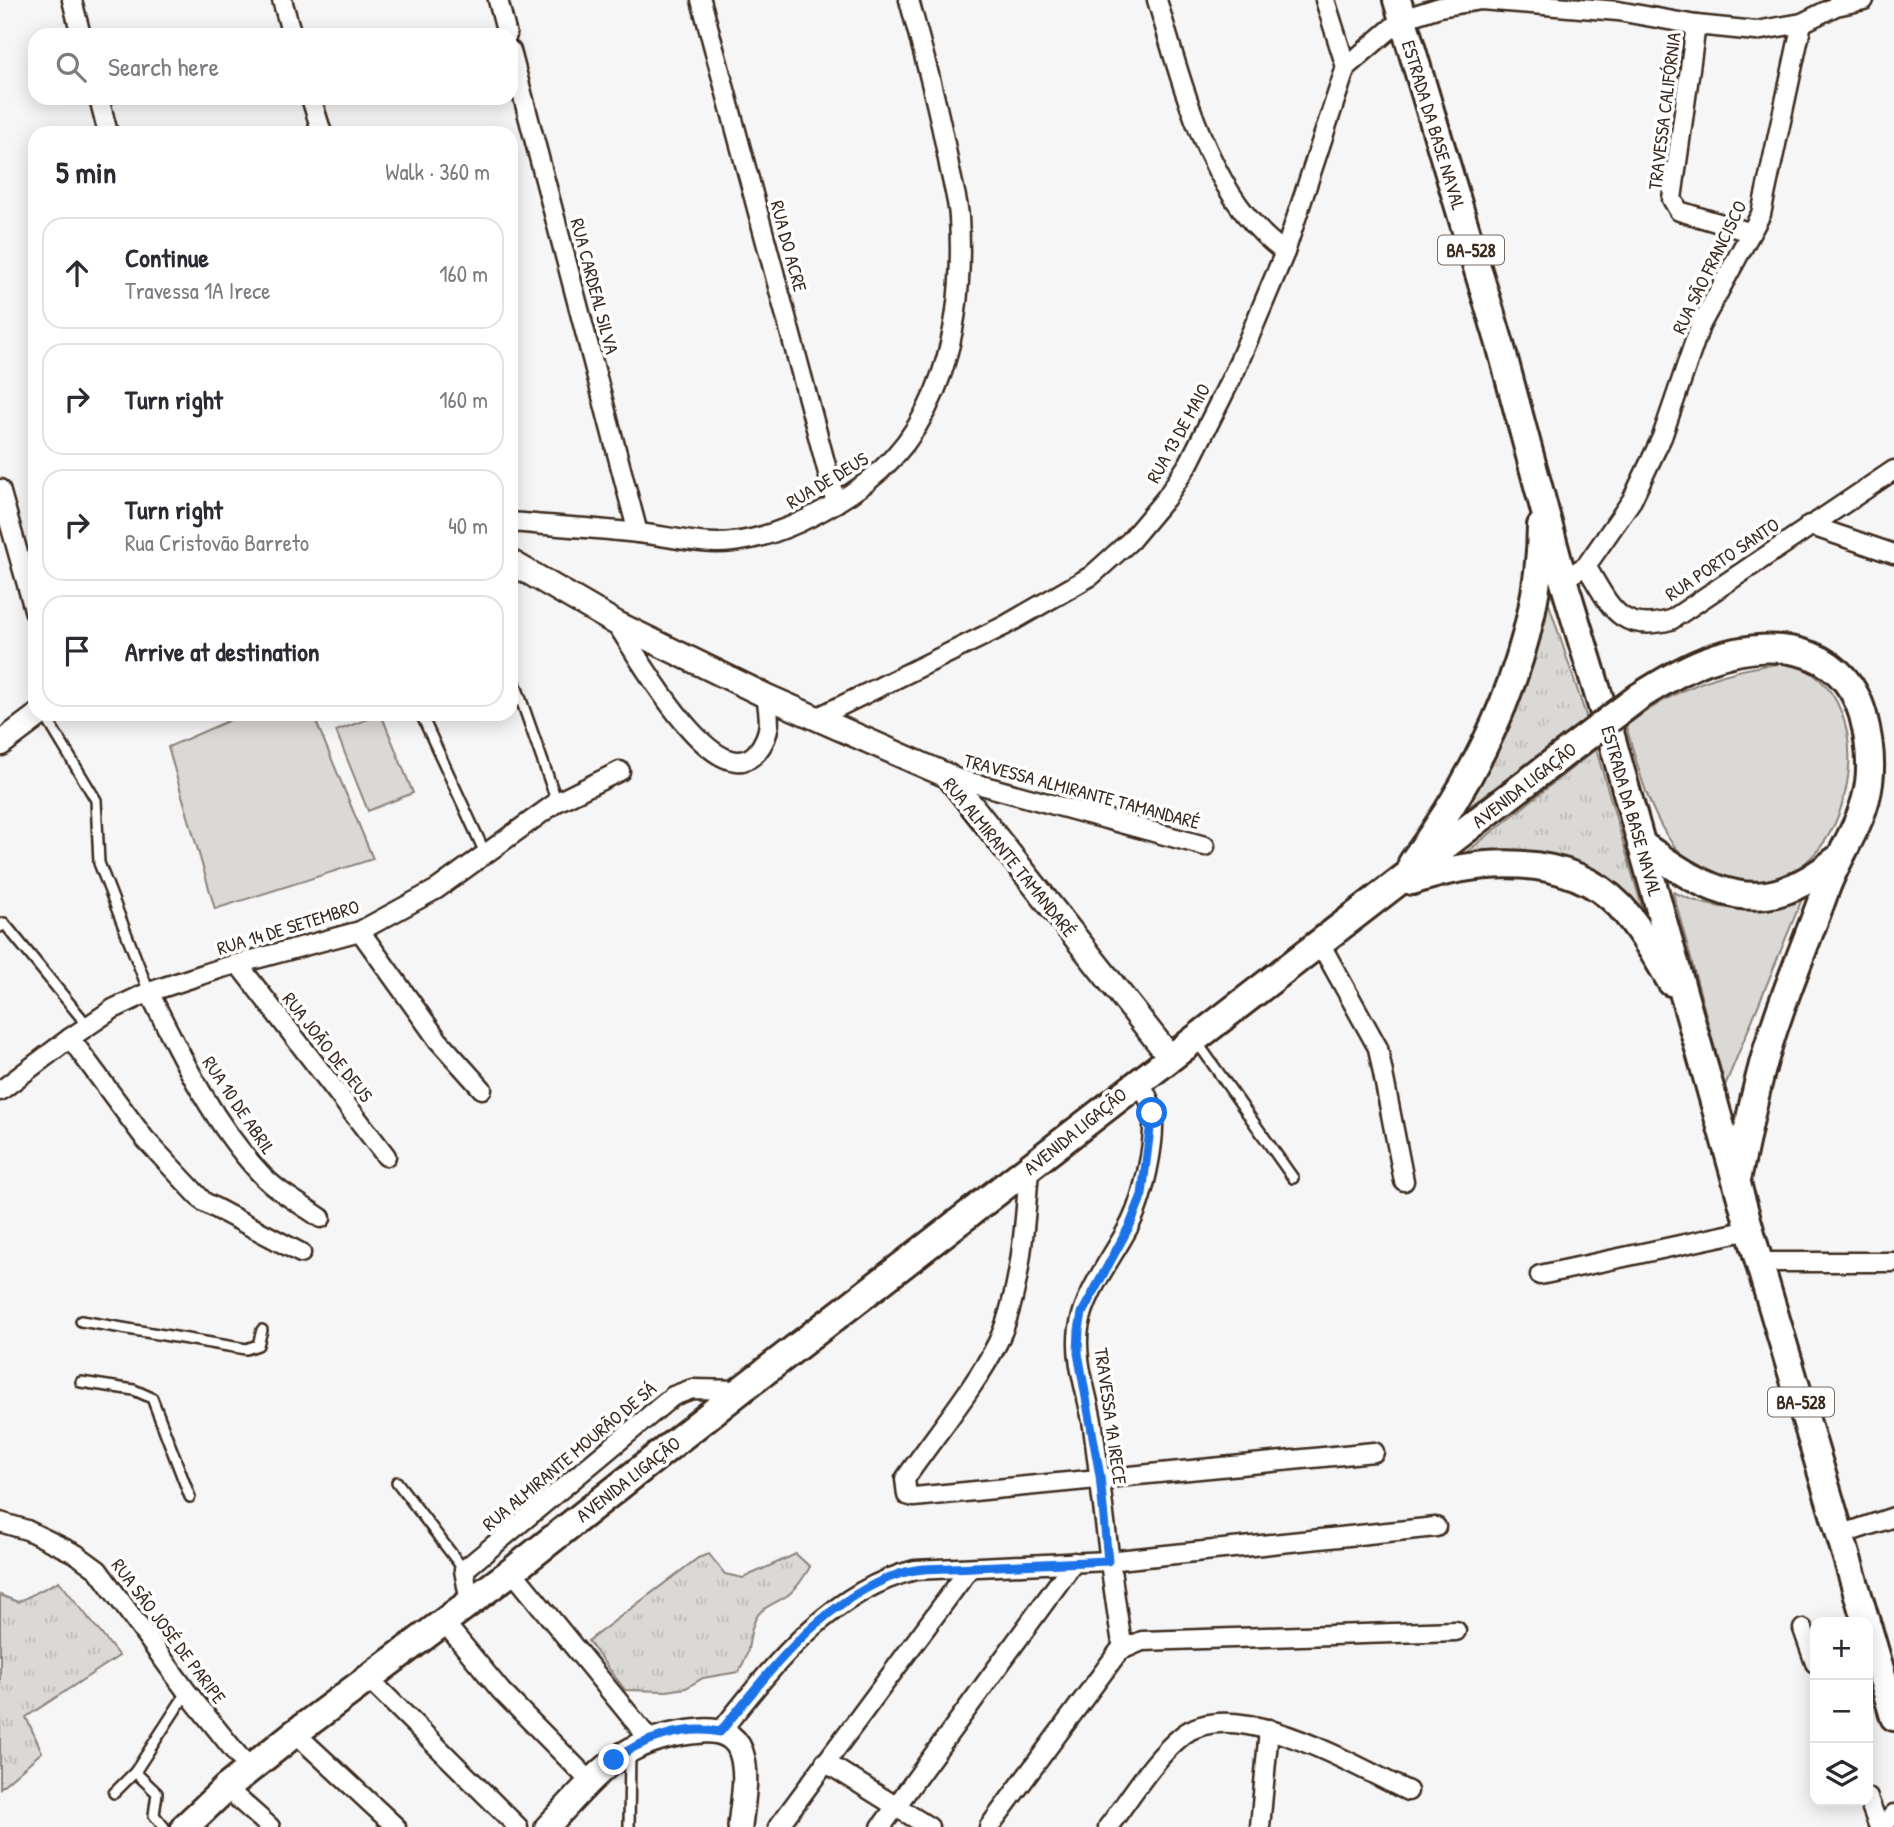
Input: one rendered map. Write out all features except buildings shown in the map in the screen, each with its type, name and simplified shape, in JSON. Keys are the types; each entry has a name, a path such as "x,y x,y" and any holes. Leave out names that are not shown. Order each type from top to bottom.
{"main road":[{"name":"ESTRADA DA BASE NAVAL","path":"1400,10 1500,344 1542,500 1572,580 1688,1013 1865,1617"},
{"path":"1394,887 1424,846 1471,769 1513,677 1535,601 1542,500"},
{"name":"RUA ALMIRANTE TAMANDARÉ","path":"518,566 616,624 766,696 948,776 1170,1056"},
{"path":"1535,601 1572,580"},
{"name":"AVENIDA LIGAÇÃO","path":"185,1827 226,1788 295,1733 512,1571 1139,1080 1170,1056 1196,1041 1640,696 1678,673 1707,660 1738,652 1793,650 1814,655 1841,673 1859,701 1870,763 1869,785 1857,827 1836,860 1760,1075 1736,1181"},
{"path":"0,744 32,721"},
{"name":"AVENIDA LIGAÇÃO","path":"1641,844 1709,888 1740,895 1769,895 1794,888 1815,877 1836,860"},
{"path":"1394,887 1444,870 1505,863 1536,866 1594,886 1619,905 1668,977 1688,1013"},
{"path":"1873,1645 1894,1717"},
{"path":"547,1827 591,1782 640,1743 678,1734 720,1732 732,1739 743,1760 740,1827"}],"street":[{"path":"72,0 79,28"},
{"path":"282,0 290,28"},
{"path":"498,0 505,28"},
{"name":"RUA DO ACRE","path":"701,0 836,503"},
{"name":"RUA DE DEUS","path":"518,523 732,542 772,533 836,503 887,468 919,427 937,388 954,323 959,272 959,215 939,113 909,0"},
{"path":"1157,0 1181,82 1230,193 1261,236 1284,252"},
{"path":"1325,0 1346,67 1400,10 1481,0 1618,11 1696,25 1756,30 1802,23 1836,6 1864,0"},
{"name":"RUA SÃO FRANCISCO","path":"1572,580 1632,500 1651,462 1700,326 1761,214 1802,23"},
{"name":"TRAVESSA CALIFÓRNIA","path":"1696,25 1672,199 1679,211 1749,232"},
{"name":"RUA 13 DE MAIO","path":"816,718 1004,626 1091,576 1130,541 1166,498 1206,434 1284,252 1346,67"},
{"name":"RUA CARDEAL SILVA","path":"518,78 638,533"},
{"path":"101,105 106,126"},
{"path":"314,105 320,126"},
{"name":"RUA PORTO SANTO","path":"1572,580 1621,617 1641,626 1671,620 1894,470"},
{"path":"0,489 28,588"},
{"path":"1809,525 1894,554"},
{"name":"RUA ALMIRANTE TAMANDARÉ","path":"616,624 684,724 715,756 725,761 741,761 753,756 769,733 771,720 766,696"},
{"name":"RUA 14 DE SETEMBRO","path":"0,1091 88,1026 149,992 238,964 360,931 436,889 557,802 620,771"},
{"name":"TRAVESSA ALMIRANTE TAMANDARÉ","path":"948,776 1205,846"},
{"path":"360,931 438,1040 482,1089"},
{"path":"1321,945 1377,1048 1404,1181"},
{"name":"RUA JOÃO DE DEUS","path":"238,964 386,1156"},
{"name":"RUA 10 DE ABRIL","path":"149,992 182,1058 245,1154 261,1175 321,1218"},
{"path":"70,1038 145,1139 204,1202 301,1253"},
{"name":"TRAVESSA 1A IRECE","path":"1123,1648 1108,1561 1100,1476 1078,1353 1082,1313 1130,1225 1142,1195 1153,1124 1150,1104 1139,1080"},
{"path":"1028,1169 1022,1242 1005,1324 987,1360 905,1479 904,1491 914,1497 1100,1476 1374,1452"},
{"path":"1540,1275 1750,1230"},
{"path":"1759,1262 1894,1262"},
{"name":"RUA ALMIRANTE MOURÃO DE SÁ","path":"464,1570 673,1396 692,1389 741,1390"},
{"path":"1840,1535 1894,1517"},
{"name":"RUA SÃO JOSÉ DE PARIPE","path":"0,1522 27,1530 76,1553 98,1570 187,1692 249,1769"},
{"path":"720,1732 774,1667 854,1594 880,1581 915,1570 1108,1561 1436,1527"},
{"path":"881,1827 1074,1562"},
{"path":"778,1827 970,1568"},
{"path":"464,1570 470,1603"},
{"path":"512,1571 640,1743"},
{"path":"444,1622 501,1691 591,1782"},
{"path":"1803,1629 1810,1649"},
{"path":"989,1827 1123,1648 1142,1641 1456,1631"},
{"path":"368,1678 518,1827"},
{"path":"1108,1827 1169,1747 1185,1733 1217,1724 1269,1729 1408,1791"},
{"path":"1260,1827 1269,1729"},
{"path":"295,1733 396,1827"},
{"path":"825,1762 929,1827"},
{"path":"226,1788 270,1827"},
{"path":"1871,1806 1880,1827 1894,1814"}],"lane":[{"path":"518,691 557,802"},
{"path":"46,721 96,800 99,863 149,992"},
{"path":"424,721 486,855"},
{"path":"0,927 4,923 88,1026"},
{"path":"1196,1041 1293,1178"},
{"path":"81,1321 246,1349 258,1345 262,1330"},
{"path":"81,1382 134,1390 152,1398 190,1497"},
{"path":"397,1482 464,1570"},
{"path":"114,1793 135,1772 187,1692"},
{"path":"629,1827 640,1743"},
{"path":"135,1772 157,1793 154,1815 164,1827"}],"green space":[{"path":"1548,601 1587,719 1458,815"},
{"path":"1788,663 1821,681 1841,712 1849,750 1845,792 1831,830 1807,862 1773,880 1731,880 1703,869 1687,858 1667,836 1648,796 1626,726 1663,701 1702,682 1744,670"},
{"path":"228,721 316,721 373,859 215,909 168,747"},
{"path":"362,721 384,721 413,793 368,811 336,731"},
{"path":"1596,749 1648,928 1524,853 1463,855"},
{"path":"1673,892 1705,904 1737,909 1769,907 1802,899 1725,1086"},
{"path":"709,1554 725,1574 743,1578 796,1554 810,1567 793,1591 757,1616 746,1657 738,1672 703,1678 686,1688 667,1691 625,1690 588,1641 698,1558"},
{"path":"59,1581 119,1656 26,1717 42,1752 0,1788 0,1595 18,1602"}],"route":[{"path":"614,1760 630,1747 650,1740 678,1734 714,1730 720,1732 766,1675 799,1642 854,1594 880,1581 915,1570 1108,1561 1100,1476 1089,1401 1078,1353 1079,1330 1082,1313 1130,1225 1142,1195 1153,1124 1152,1113"}]}
